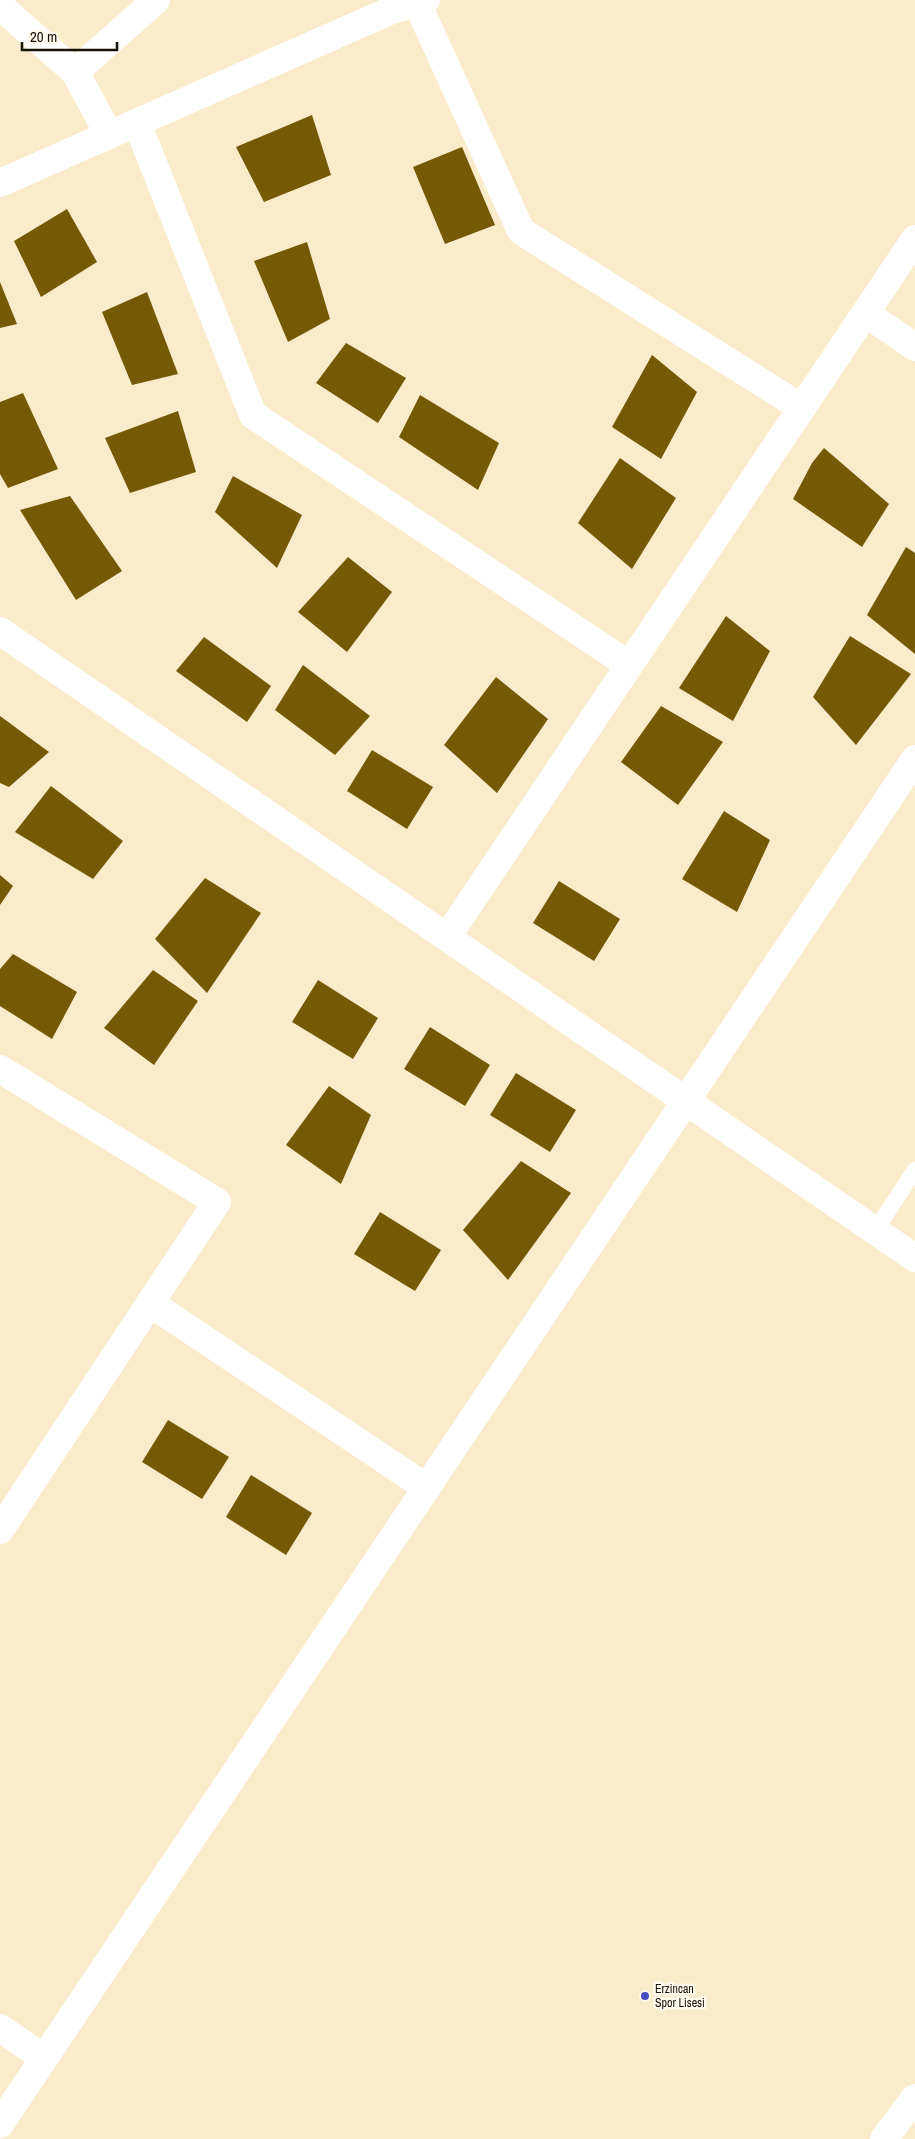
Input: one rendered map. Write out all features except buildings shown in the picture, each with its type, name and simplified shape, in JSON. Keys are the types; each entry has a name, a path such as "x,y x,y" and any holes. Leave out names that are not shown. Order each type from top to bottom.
{"street":[{"path":"74,72 156,0"},
{"path":"0,183 392,10 421,1 521,231 802,408"},
{"path":"0,6 74,72 109,135"},
{"path":"137,123 253,415 629,665"},
{"path":"446,937 915,239"},
{"path":"865,313 915,347"},
{"path":"0,631 915,1258"},
{"path":"0,2124 912,769"},
{"path":"0,1069 217,1202 2,1524"},
{"path":"150,1303 427,1488"},
{"path":"0,2028 44,2058"},
{"path":"884,2139 915,2098"}],"lane":[{"path":"875,1231 915,1170"}],"place":[{"name":"Erzincan Spor Lisesi","path":"645,1996"}]}
